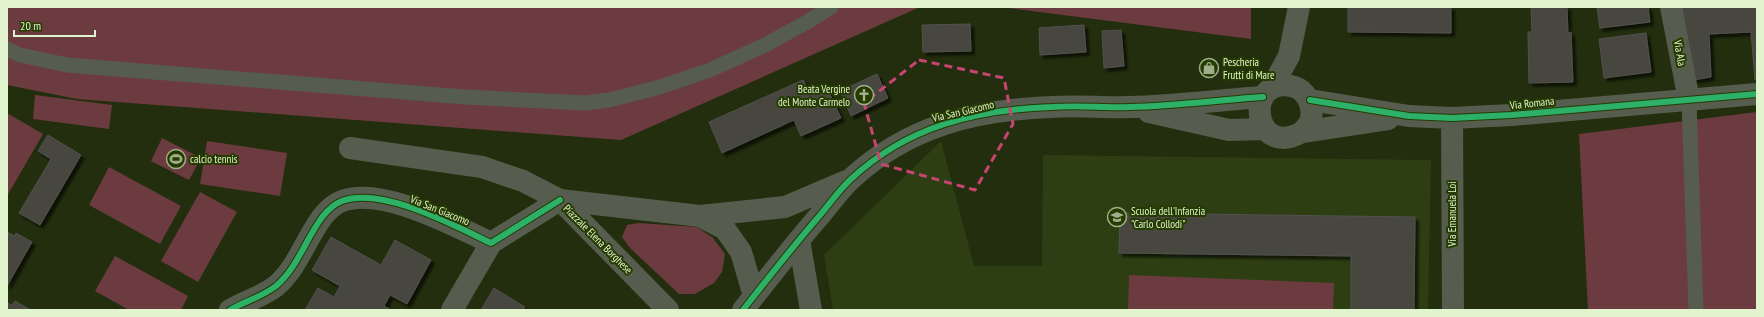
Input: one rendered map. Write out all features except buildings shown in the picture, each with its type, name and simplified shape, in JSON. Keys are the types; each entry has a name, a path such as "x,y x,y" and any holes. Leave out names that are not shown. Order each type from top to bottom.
{"street":[{"path":"1289,56 1312,111 1309,123 1302,132 1293,137 1283,138 1273,135 1265,128 1260,121 1259,105 1289,56 1299,7"},
{"name":"Via Ala","path":"1672,7 1689,100"},
{"path":"1267,93 1282,85 1293,86 1306,96"},
{"name":"Via San Giacomo","path":"748,303 850,180 883,154 916,134 938,125 970,117 1045,107 1130,107 1267,93"},
{"name":"Via Romana","path":"1306,96 1410,116 1452,118 1511,115 1757,94"},
{"name":"Via San Giacomo","path":"1130,107 1229,130 1265,128"},
{"name":"Via Romana","path":"1302,132 1410,116"},
{"name":"Via Emanuela Loi","path":"1452,118 1453,310"},
{"path":"350,148 482,167 524,181 560,200"},
{"name":"Piazzale Elena Borghese","path":"560,200 700,216 785,207 850,180"},
{"name":"Via San Giacomo","path":"230,310 260,296 276,286 294,265 323,216 328,210 341,201 358,198 406,206 491,242"},
{"path":"452,310 491,242 560,200"},
{"name":"Piazzale Elena Borghese","path":"560,200 668,310"},
{"name":"Piazzale Elena Borghese","path":"700,216 725,229 741,252 748,303"},
{"path":"799,240 811,310"}],"lane":[{"path":"7,49 20,55 68,65 464,97 585,103 608,100 660,87 710,70 787,34 831,7"},
{"path":"1689,100 1696,310"}],"highlighted area":[{"path":"919,60 1004,78 1013,124 975,190 881,164 864,103"}],"shaded area":[{"path":"7,7 920,7 621,140 77,99 7,85"},
{"path":"1001,7 1251,7 1251,39"},
{"path":"35,95 112,105 109,129 33,119"},
{"path":"1757,112 1757,310 1588,310 1579,134"},
{"path":"7,113 43,134 7,196"},
{"name":"calcio tennis","path":"162,138 201,158 189,180 151,161"},
{"path":"207,141 287,153 280,196 200,184"},
{"path":"941,141 974,266 1042,266 1043,155 1431,160 1428,310 833,310 824,255"},
{"path":"109,167 181,206 160,244 89,205"},
{"path":"200,192 237,212 198,282 161,261"},
{"path":"638,223 697,227 713,238 725,254 722,272 714,283 695,294 679,294 630,248 622,237 627,225"},
{"path":"115,256 188,296 181,310 129,310 95,291"},
{"path":"1129,275 1334,283 1333,310 1128,310"}],"cycle path":[{"path":"1310,100 1409,116 1452,118 1511,115 1757,94"},
{"path":"743,310 839,191 873,161 896,146 919,134 944,124 969,117 1023,109 1061,106 1147,106 1263,97"},
{"path":"230,310 276,286 290,270 323,216 331,207 342,201 358,198 377,199 397,203 439,218 491,243 560,200"}],"place":[{"name":"Pescheria Frutti di Mare","path":"1209,68"},
{"name":"Beata Vergine del Monte Carmelo","path":"864,95"},
{"name":"calcio tennis","path":"176,159"},
{"name":"Scuola dell'Infanzia \"Carlo Collodi\"","path":"1117,217"}]}
